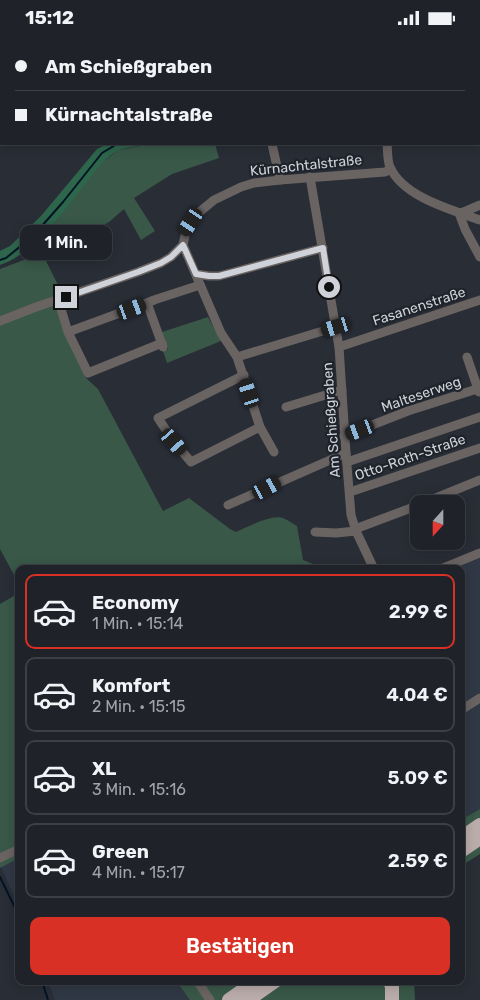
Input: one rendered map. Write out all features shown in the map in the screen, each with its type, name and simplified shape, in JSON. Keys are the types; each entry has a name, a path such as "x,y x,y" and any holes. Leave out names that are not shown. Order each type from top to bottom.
{"highway":[{"path":"465,835 480,825"},
{"path":"465,848 480,838"},
{"path":"229,1000 250,985"},
{"path":"248,1000 269,985"},
{"path":"391,985 392,1000"},
{"path":"400,985 402,1000"}],"street":[{"path":"272,145 280,180"},
{"path":"388,145 388,159 391,169 407,187 418,195 445,208 480,220"},
{"name":"Kürnachtalstraße","path":"183,245 186,231 197,214 214,200 241,187 254,183 385,172 391,169"},
{"name":"Am Schießgraben","path":"310,177 339,347 351,515 355,530 372,565"},
{"path":"459,213 479,208"},
{"path":"459,213 480,257"},
{"path":"0,321 161,263 171,257 183,245 221,333 237,357 260,427 274,452"},
{"path":"196,274 219,276 323,248"},
{"path":"68,332 200,285"},
{"path":"58,299 68,332 88,373 162,345 147,303"},
{"name":"Fasanenstraße","path":"339,347 480,300"},
{"path":"237,357 336,327"},
{"name":"Malteserweg","path":"344,436 408,411 479,391 467,357"},
{"path":"244,375 158,417 174,442 191,462 260,427"},
{"path":"286,407 342,390"},
{"path":"228,505 346,458 480,417"},
{"name":"Otto-Roth-Straße","path":"350,493 480,448"},
{"path":"442,495 480,480"},
{"path":"315,532 336,533 355,530 410,508"},
{"path":"451,565 480,553"},
{"path":"465,707 480,698"},
{"path":"0,858 15,851"},
{"path":"200,985 208,997"}],"shaded area":[{"path":"480,558 480,809 465,818 465,565"},
{"path":"15,860 15,899 1,867"},
{"path":"49,985 179,985 190,1000 55,1000"}],"green space":[{"path":"105,145 146,145 117,151 107,158 56,221 36,242 13,259 0,265 0,251 10,246 41,216 97,149"},
{"path":"146,145 215,145 219,158 172,174 134,198 155,231 141,240 124,209 109,222 50,256 41,238 99,165 118,150"},
{"path":"42,253 61,291 56,301 69,344 86,378 98,389 163,511 189,498 236,532 266,519 283,518 297,526 303,560 316,565 15,565 15,577 0,549 0,269"},
{"path":"208,317 221,341 167,363 163,351 168,349 162,332"},
{"path":"15,595 15,860 0,868 0,604"},
{"path":"480,809 480,854 465,863 465,818"},
{"path":"179,985 414,985 415,1000 190,1000"}],"waterway":[{"path":"0,260 6,258 33,236 102,153 115,145"},
{"path":"0,877 15,908"},
{"path":"43,985 48,1000"}],"route":[{"path":"66,297 161,263 171,257 183,245 196,274 209,276 219,276 323,248 329,287"}]}
